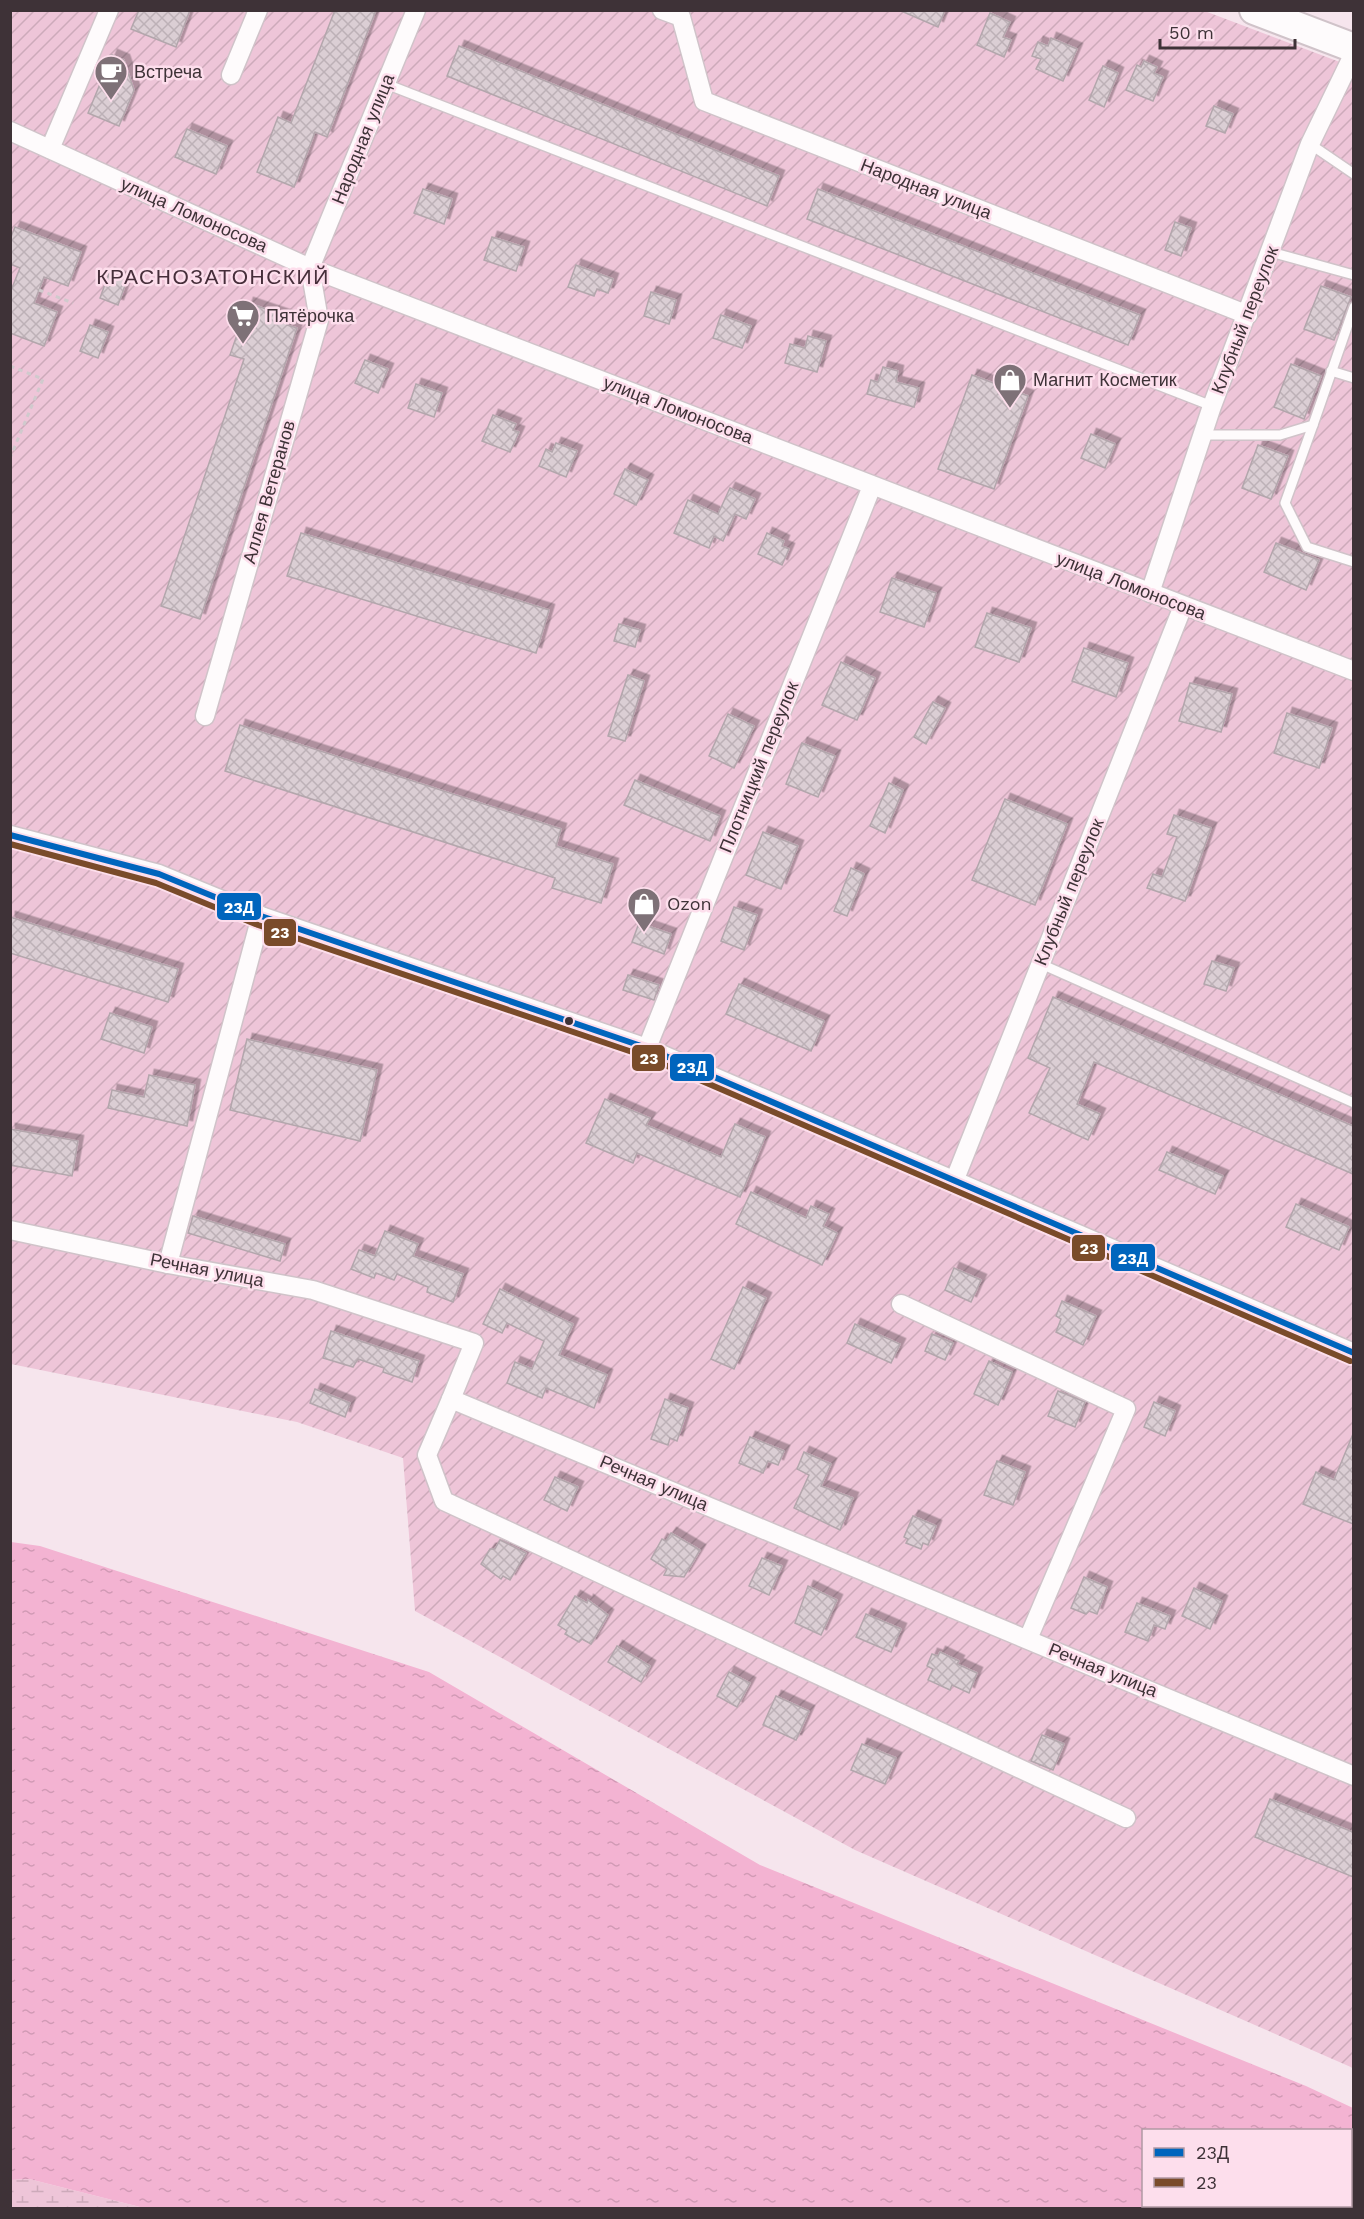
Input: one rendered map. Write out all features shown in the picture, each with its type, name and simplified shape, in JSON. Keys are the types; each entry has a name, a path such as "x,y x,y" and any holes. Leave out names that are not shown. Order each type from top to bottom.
{"main road":[{"path":"1254,10 1353,48"}],"street":[{"path":"50,149 109,10"},
{"path":"231,75 258,10"},
{"name":"Народная улица","path":"310,268 416,10"},
{"name":"Народная улица","path":"662,10 681,17 704,101 1248,315"},
{"name":"Клубный переулок","path":"1150,593 1212,406 1248,315 1310,144 1353,53"},
{"name":"улица Ломоносова","path":"10,131 310,268 1353,671"},
{"name":"Аллея Ветеранов","path":"205,716 319,320 310,268"},
{"name":"Плотницкий переулок","path":"647,1048 872,486"},
{"name":"Клубный переулок","path":"956,1179 1183,606"},
{"path":"10,835 159,874 261,916 647,1048 956,1179 1353,1353"},
{"path":"168,1264 261,916"},
{"name":"Речная улица","path":"10,1230 168,1264 313,1290 474,1343 451,1399 1353,1776"},
{"path":"901,1304 1126,1409 1028,1639"},
{"path":"451,1399 427,1455 444,1502 1126,1818"}],"lane":[{"path":"386,84 1212,406"},
{"path":"1310,144 1353,174"},
{"path":"1271,252 1353,274"},
{"path":"1353,307 1285,503 1307,547 1353,562"},
{"path":"1331,371 1353,378"},
{"path":"1203,435 1280,435 1313,425"},
{"path":"1041,964 1353,1103"}],"path":[{"path":"39,290 73,303"},
{"path":"10,366 43,379 10,459"}],"green space":[{"path":"1202,10 1353,67 1353,2068 855,1850 415,1611 403,1458 297,1422 11,1364 10,11"},
{"path":"29,2179 144,2208 11,2208 11,2180"}],"water":[{"path":"11,1542 40,1546 429,1672 760,1865 1306,2086 1353,2108 1353,2208 144,2208 29,2179 11,2180"}],"building":[{"path":"139,10 190,10 176,47 131,29"},
{"path":"335,10 376,10 327,137 315,132 294,187 257,172 278,117 291,123"},
{"path":"899,10 945,10 938,27"},
{"path":"990,13 1010,22 1003,37 1011,40 1004,57 977,45"},
{"path":"1051,38 1077,49 1063,81 1036,69 1041,59 1032,56 1038,42 1048,46"},
{"path":"459,46 779,176 767,206 447,76"},
{"name":"Встреча","path":"112,55 124,60 134,90 119,126 88,113"},
{"path":"1144,61 1157,67 1154,73 1163,77 1153,101 1126,90 1137,65 1141,67"},
{"path":"1103,66 1118,73 1104,107 1089,100"},
{"path":"1214,106 1233,114 1225,133 1206,126"},
{"path":"187,129 227,146 216,174 175,157"},
{"path":"423,189 452,199 444,224 414,213"},
{"path":"818,189 1140,315 1128,345 807,219"},
{"path":"1175,222 1191,228 1181,256 1165,250"},
{"path":"15,227 81,252 68,286 44,277 34,303 57,312 44,346 10,333 10,293 20,268 10,264 10,239"},
{"path":"492,237 524,247 516,271 484,260"},
{"path":"576,265 613,279 608,293 597,289 594,296 568,287"},
{"path":"109,273 127,280 118,305 100,298"},
{"path":"1321,286 1351,297 1334,340 1304,329"},
{"path":"651,292 676,300 669,324 644,316"},
{"path":"248,303 290,317 287,325 297,328 200,619 161,606 244,359 230,355"},
{"path":"721,315 751,326 742,348 713,338"},
{"path":"90,325 108,332 98,358 80,351"},
{"path":"808,336 826,341 817,372 785,363 790,344 805,348"},
{"path":"365,360 388,369 378,393 355,383"},
{"path":"1291,364 1321,376 1304,419 1274,407"},
{"path":"883,367 898,371 896,382 919,388 914,407 867,394 871,380 878,382"},
{"path":"972,375 1028,396 994,489 938,469"},
{"path":"416,384 442,393 434,417 408,408"},
{"path":"493,415 516,424 513,430 519,432 510,452 482,441"},
{"path":"1091,434 1115,444 1105,468 1081,458"},
{"path":"556,443 577,451 566,477 539,466 546,449 552,452"},
{"path":"1258,445 1288,456 1271,499 1242,488"},
{"path":"625,469 648,480 636,505 614,494"},
{"path":"730,488 755,499 746,519 735,514 723,541 714,536 709,548 674,533 688,500 718,514"},
{"path":"301,533 549,610 536,653 287,576"},
{"path":"767,533 784,541 782,546 789,549 782,565 758,554"},
{"path":"1276,543 1319,560 1306,590 1264,572"},
{"path":"892,578 936,593 924,627 880,612"},
{"path":"987,613 1031,628 1019,662 975,647"},
{"path":"619,624 640,630 635,647 614,641"},
{"path":"1084,648 1128,663 1116,697 1072,681"},
{"path":"841,662 875,678 857,720 822,705"},
{"path":"628,675 644,681 625,741 608,736"},
{"path":"1190,683 1232,694 1221,732 1179,721"},
{"path":"933,702 945,708 926,744 914,737"},
{"path":"1287,713 1332,728 1319,768 1274,753"},
{"path":"728,714 754,726 734,768 709,756"},
{"path":"240,725 561,829 556,846 613,864 601,903 552,888 555,878 225,771"},
{"path":"802,743 835,756 818,797 786,784"},
{"path":"635,780 720,816 710,841 624,805"},
{"path":"889,783 903,790 885,833 870,826"},
{"path":"1005,799 1067,824 1035,905 972,880"},
{"path":"1174,815 1211,828 1185,901 1147,888 1153,874 1162,877 1177,837 1167,834"},
{"path":"763,832 798,846 781,889 746,875"},
{"path":"851,868 864,874 847,916 834,911"},
{"path":"734,907 757,915 744,950 721,941"},
{"path":"10,917 178,969 168,1002 10,953"},
{"path":"639,923 671,934 664,954 632,942"},
{"path":"1212,961 1234,968 1226,991 1204,984"},
{"path":"628,975 659,985 654,1000 623,990"},
{"path":"739,984 824,1021 811,1051 726,1014"},
{"path":"1053,997 1353,1126 1353,1174 1094,1062 1077,1104 1100,1114 1088,1140 1029,1113 1050,1068 1028,1058"},
{"path":"110,1013 152,1027 144,1053 101,1039"},
{"path":"247,1039 377,1070 360,1141 230,1110"},
{"path":"149,1075 195,1085 187,1126 108,1108 112,1090 144,1097"},
{"path":"605,1099 650,1118 646,1125 721,1157 735,1124 765,1137 740,1197 637,1153 633,1163 586,1143"},
{"path":"10,1129 78,1141 72,1176 10,1165"},
{"path":"1167,1152 1223,1176 1215,1194 1159,1170"},
{"path":"751,1192 806,1218 811,1206 829,1214 823,1226 837,1233 822,1265 736,1224"},
{"path":"1296,1204 1349,1227 1339,1250 1286,1227"},
{"path":"193,1216 285,1244 280,1261 188,1233"},
{"path":"385,1231 418,1244 413,1256 463,1274 453,1302 427,1292 428,1287 397,1274 394,1280 376,1273 374,1278 351,1269 359,1250 375,1256"},
{"path":"954,1268 981,1280 971,1302 945,1290"},
{"path":"743,1287 766,1298 734,1369 711,1359"},
{"path":"500,1289 573,1324 559,1355 607,1375 594,1408 546,1388 542,1398 507,1383 515,1362 532,1369 544,1341 507,1323 502,1333 483,1324"},
{"path":"1062,1301 1096,1316 1083,1345 1056,1332 1061,1319 1056,1316"},
{"path":"855,1324 900,1344 891,1363 847,1343"},
{"path":"331,1331 419,1361 412,1382 383,1372 384,1368 358,1359 353,1367 323,1358"},
{"path":"932,1334 953,1343 945,1360 925,1351"},
{"path":"989,1361 1012,1372 998,1405 974,1394"},
{"path":"315,1389 350,1403 345,1417 310,1403"},
{"path":"1058,1391 1085,1402 1075,1427 1048,1416"},
{"path":"665,1399 688,1408 677,1441 670,1438 668,1445 651,1439"},
{"path":"1154,1402 1175,1411 1165,1436 1144,1427"},
{"path":"1353,1434 1353,1524 1303,1504 1316,1472 1334,1480"},
{"path":"750,1437 784,1451 778,1465 768,1461 763,1473 739,1463"},
{"path":"804,1452 831,1464 821,1486 853,1498 840,1530 794,1508 809,1475 797,1469"},
{"path":"997,1461 1025,1472 1013,1505 984,1495"},
{"path":"555,1477 578,1487 567,1511 544,1500"},
{"path":"913,1516 936,1526 928,1545 923,1543 921,1549 906,1543 908,1539 904,1537"},
{"path":"671,1533 700,1550 684,1577 664,1575 667,1569 651,1559 662,1539 666,1541"},
{"path":"500,1540 526,1553 510,1580 503,1576 501,1579 481,1564 490,1549 495,1549"},
{"path":"762,1558 782,1566 769,1595 749,1586"},
{"path":"1084,1577 1107,1587 1097,1614 1089,1611 1086,1614 1071,1608"},
{"path":"808,1586 837,1600 821,1635 795,1623"},
{"path":"1194,1588 1222,1601 1210,1629 1182,1616"},
{"path":"575,1596 587,1603 588,1600 608,1615 591,1644 582,1639 579,1642 565,1634 567,1631 558,1625"},
{"path":"1137,1603 1170,1616 1165,1629 1154,1625 1148,1641 1125,1632"},
{"path":"866,1614 901,1629 891,1652 856,1637"},
{"path":"617,1646 650,1666 641,1682 608,1662"},
{"path":"940,1652 959,1661 957,1664 977,1673 969,1693 952,1685 950,1690 928,1680 933,1669 927,1666 932,1654 938,1656"},
{"path":"729,1672 750,1683 737,1707 717,1696"},
{"path":"776,1696 809,1711 796,1740 763,1725"},
{"path":"1042,1735 1064,1744 1053,1770 1031,1761"},
{"path":"862,1744 896,1758 885,1784 851,1770"},
{"path":"1270,1799 1353,1832 1353,1877 1255,1837"}],"transit line":[{"name":"23Д","path":"10,835 159,874 261,916 647,1048 1354,1353"},
{"name":"23","path":"10,844 156,883 258,925 644,1056 1350,1361"}],"place":[{"name":"Встреча","path":"111,101"},
{"name":"Пятёрочка","path":"243,345"},
{"name":"Магнит Косметик","path":"1010,409"},
{"name":"Ozon","path":"644,933"}],"district":[{"name":"КРАСНОЗАТОНСКИЙ","path":"213,277"}]}
